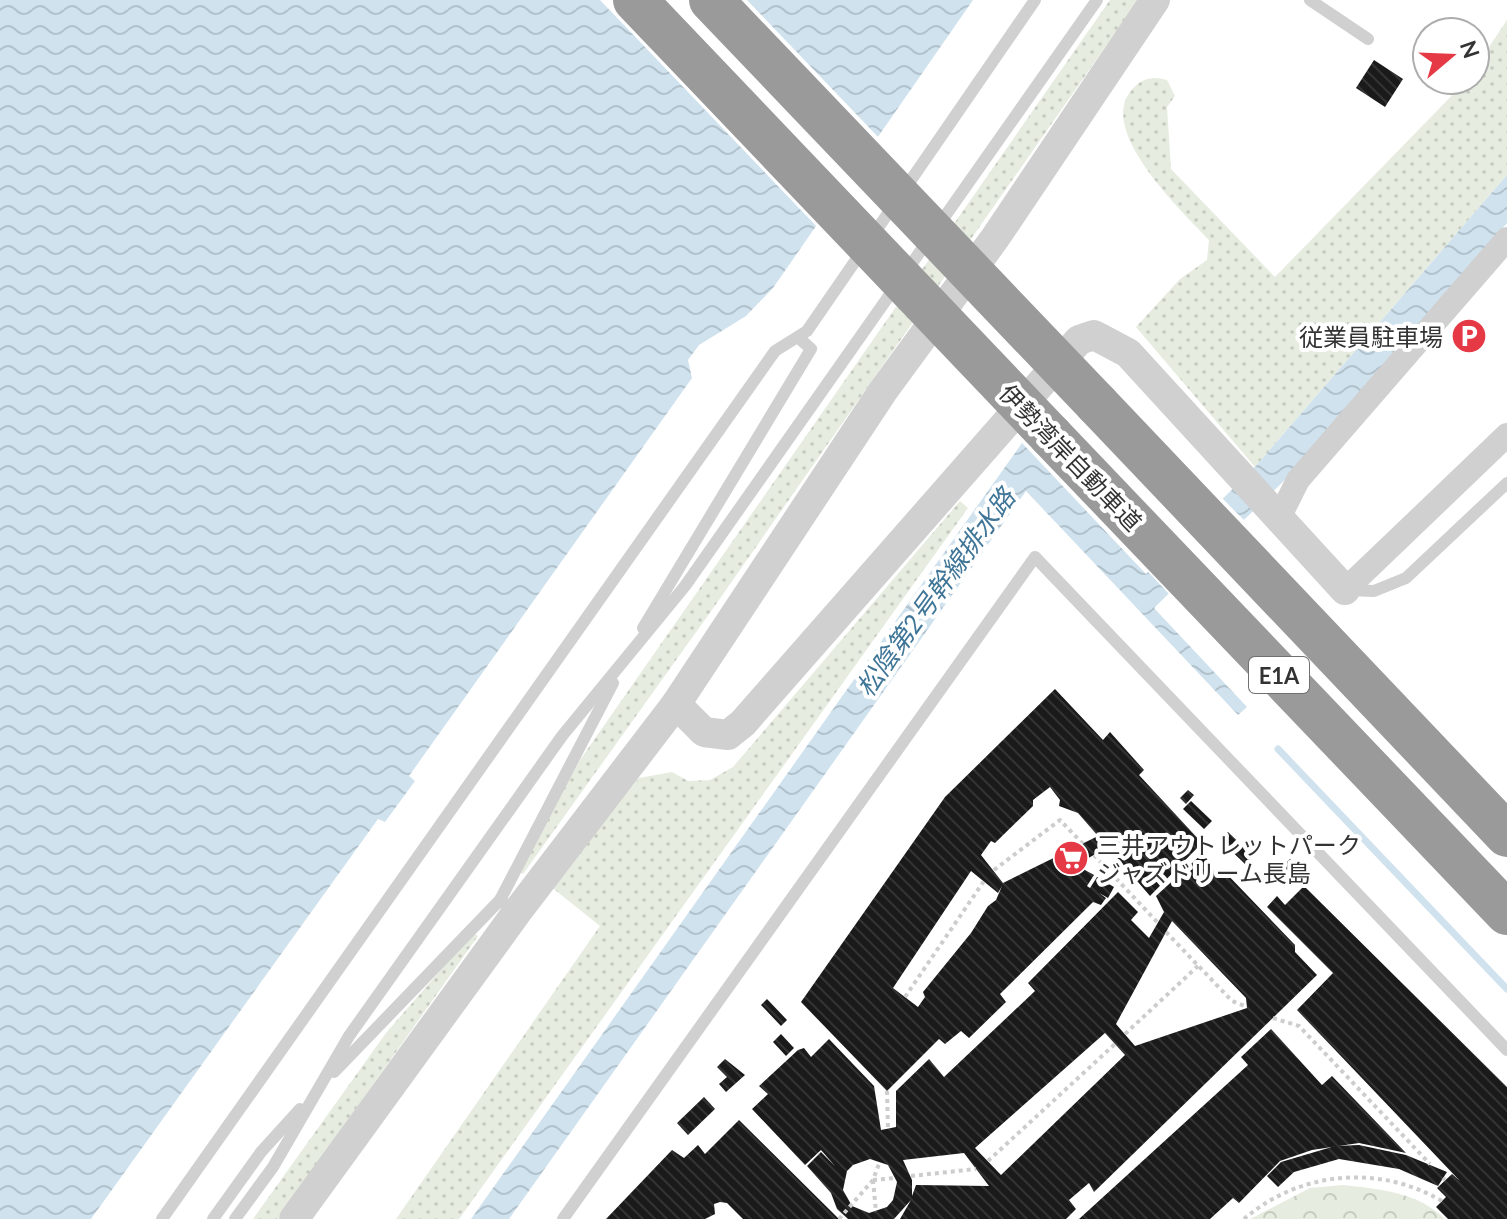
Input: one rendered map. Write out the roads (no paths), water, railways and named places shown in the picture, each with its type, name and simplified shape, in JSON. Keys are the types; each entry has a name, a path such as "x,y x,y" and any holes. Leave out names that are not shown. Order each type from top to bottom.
{"highway":[{"name":"伊勢湾岸自動車道","path":"635,0 1507,913"},
{"name":"E1A","path":"711,0 1507,835"}],"street":[{"path":"294,1219 508,906 676,704 883,391 995,238 1155,0"},
{"path":"1274,513 1298,480 1507,239"},
{"path":"676,704 704,732 728,735 743,723 1079,340 1094,335 1128,353 1345,590 1507,435"}],"lane":[{"path":"162,1219 775,351 807,331 1035,0"},
{"path":"235,1219 273,1167 349,1036 562,736 685,586 1097,0"},
{"path":"1310,0 1368,39"},
{"path":"213,1219 261,1152 319,1087 508,906 628,655 811,349 798,337"},
{"path":"1345,590 1374,591 1406,578 1507,483"},
{"path":"563,1219 1035,557 1507,1050"}],"water":[{"path":"0,0 973,0 773,288 746,316 699,345 688,360 692,378 409,776 415,781 385,822 378,819 91,1219 0,1219"},
{"name":"松陰第2号幹線排水路","path":"1507,175 1507,223 1295,470 1154,608 1247,707 1238,715 1026,491 509,1219 471,1219 1022,443 1146,574 1255,467"}],"waterway":[{"path":"1278,749 1507,989"}],"place":[{"name":"従業員駐車場","path":"1469,336"},
{"name":"三井アウトレットパーク ジャズドリーム長島","path":"1071,858"}]}
